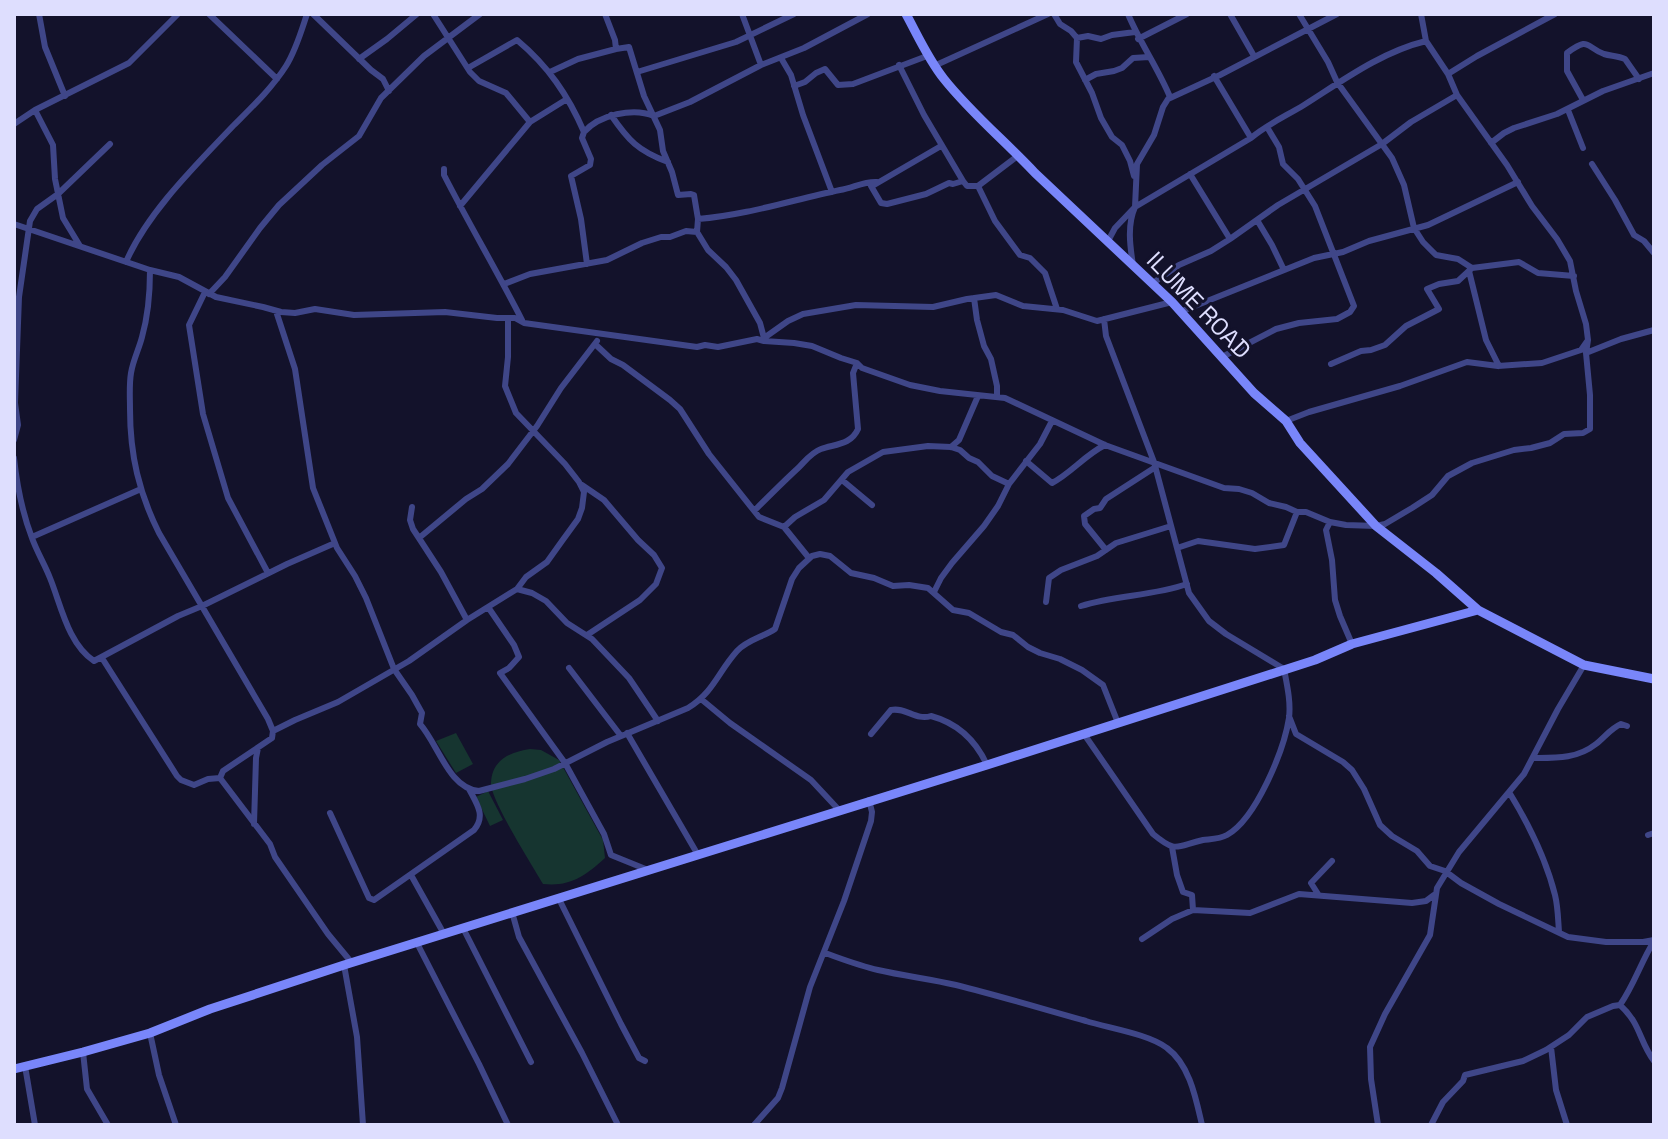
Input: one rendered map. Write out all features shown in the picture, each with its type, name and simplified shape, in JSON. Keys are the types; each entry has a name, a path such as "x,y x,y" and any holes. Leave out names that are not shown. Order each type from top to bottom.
{"street":[{"path":"39,14 45,47 65,96"},
{"path":"14,124 35,110 129,63 178,14"},
{"path":"209,14 277,79"},
{"path":"126,262 141,232 177,188 277,79 291,58 310,14 383,79 389,91"},
{"path":"359,59 417,14"},
{"path":"433,14 479,81 506,93 530,122"},
{"path":"268,573 228,498 203,414 189,325 207,293 225,277 279,205 359,136 375,106 424,56 480,14"},
{"path":"605,14 616,49"},
{"path":"742,14 761,65"},
{"path":"637,72 719,48 750,36 778,18 794,14"},
{"path":"587,264 571,176 590,165 591,159 582,138 588,128 610,114 645,112 654,116 690,102 868,14"},
{"name":"ILUME ROAD","path":"906,14 927,56 969,108 1172,302 1254,393 1286,421 1300,443 1376,526 1478,610 1584,665 1654,679"},
{"path":"1023,14 1025,25"},
{"path":"934,66 1051,14 1077,38 1076,62 1101,118 1130,161 1137,187"},
{"path":"1128,14 1170,97"},
{"path":"1077,38 1137,36 1187,14"},
{"path":"1230,14 1254,56"},
{"path":"1299,14 1337,82 1392,158 1404,185 1414,228 1423,242 1436,255 1458,259 1471,270 1486,340 1499,366"},
{"path":"1133,265 1130,232 1135,207 1137,164 1154,135 1163,107 1170,97 1337,14"},
{"path":"14,224 187,280 207,293 226,300 288,313 315,309 354,315 445,312 515,318 524,323 697,347 718,347 757,339 812,346 910,385 997,396 1016,402 1154,465 1224,488 1252,493 1269,503 1297,512 1306,512 1330,522 1376,526 1385,524 1432,495 1448,476 1472,463 1590,429 1586,324 1566,253 1457,95 1448,74 1426,41 1421,14"},
{"path":"1448,74 1555,14"},
{"path":"468,68 517,40 550,72 576,113 584,132"},
{"path":"1108,241 1115,228 1135,207 1337,82 1404,48 1426,41"},
{"path":"1583,100 1566,66 1567,53 1584,43 1607,55 1625,59 1639,79"},
{"path":"550,72 578,59 629,47 644,96 660,130 663,151 678,195 694,195 697,232 708,250 736,280 760,323 764,340"},
{"path":"794,86 825,69 839,86 853,84 927,56"},
{"path":"1085,80 1122,68 1133,58 1149,57"},
{"path":"780,58 791,75 832,192"},
{"path":"899,65 941,146 967,186 978,186 1019,155"},
{"path":"1491,143 1514,128 1568,110 1583,100 1654,73"},
{"path":"1214,76 1251,138"},
{"path":"383,79 399,80"},
{"path":"1153,283 1179,265 1211,251 1457,95"},
{"path":"460,206 530,122 567,99"},
{"path":"35,110 53,145 63,218 80,246"},
{"path":"1568,110 1583,148"},
{"path":"610,114 637,147 650,156 668,162"},
{"path":"1222,357 1276,329 1337,319 1354,306 1322,220 1298,179 1283,164 1278,144 1267,127"},
{"path":"14,440 18,425 15,403 19,297 30,221 37,209 58,194 110,144"},
{"path":"871,186 941,146"},
{"path":"1592,164 1634,235 1654,253"},
{"path":"444,169 460,206 524,323"},
{"path":"1190,174 1230,239"},
{"path":"698,219 739,215 856,187 867,181 877,182 871,186"},
{"path":"871,186 881,203 887,204 963,181"},
{"path":"1180,312 1314,258 1333,255 1441,219 1518,182"},
{"path":"978,186 995,221 1020,255 1037,263 1045,273 1057,309"},
{"path":"1257,220 1284,270"},
{"path":"504,284 530,274 607,260 661,237 686,231 697,232"},
{"path":"1331,364 1385,345 1406,326 1439,309 1427,289 1458,281 1471,270 1519,262 1538,273 1574,276"},
{"path":"150,270 147,315 130,383 132,453 141,489 159,533 273,731 272,738 223,771 220,778"},
{"path":"764,340 788,321 803,314 868,304 933,307 996,295 1023,306 1057,309 1097,321 1172,302"},
{"path":"974,298 981,333 991,359 997,396"},
{"path":"276,311 295,369 312,481 335,543 366,598 394,669 422,713 420,724 463,787 479,791 554,769 624,734 688,708 710,690 737,652 750,641 775,629 794,574 809,558 820,554 830,556 851,573 893,586 928,588 953,610 969,613 1001,632 1013,635 1028,647 1094,677 1106,690 1118,723"},
{"path":"273,731 338,702 409,661 517,589 526,577 547,562 578,519 584,492 579,482 516,413 505,386 508,318"},
{"path":"1104,319 1106,336 1154,465 1187,584 1196,603 1209,621 1226,634 1284,669"},
{"path":"1586,353 1654,330"},
{"path":"419,538 482,489 508,464 601,334"},
{"path":"1286,421 1400,386 1455,365 1467,362 1499,366 1542,363 1581,350 1588,340"},
{"path":"595,344 680,409 709,454 759,517 784,527 809,558"},
{"path":"755,510 783,479 811,455 820,449 850,441 855,436 858,429 853,373 857,363"},
{"path":"951,447 959,440 978,396"},
{"path":"934,592 952,563 998,506 1009,484 1040,444 1052,421"},
{"path":"1026,461 1052,483 1091,452 1105,445"},
{"path":"784,527 824,500 847,473 883,452 951,447 1009,484"},
{"path":"14,458 17,485 32,537 73,636 91,660 102,658 161,624 335,543"},
{"path":"1106,550 1085,524 1084,516 1100,508 1106,499 1154,465"},
{"path":"842,480 872,505"},
{"path":"579,482 604,500 662,568 656,584 640,600 587,635"},
{"path":"32,537 141,489"},
{"path":"412,507 410,524 467,620"},
{"path":"1177,548 1198,541 1255,549 1284,545 1297,512"},
{"path":"1330,522 1326,530 1335,600 1352,644"},
{"path":"1046,602 1052,575 1131,538 1171,526"},
{"path":"1081,606 1187,584"},
{"path":"517,589 546,601 567,623 587,635 629,678 658,721"},
{"path":"488,607 519,657 500,673 565,763 604,834 611,855 648,870"},
{"path":"14,1069 150,1033 210,1009 348,964 987,765 1315,660 1352,644 1478,610"},
{"path":"102,658 177,776 194,785 220,778"},
{"path":"1378,1125 1370,1047 1430,935 1434,895 1445,871 1533,758 1584,665"},
{"path":"569,668 624,734 698,855"},
{"path":"1284,669 1289,716 1296,734 1343,762 1358,776 1380,825 1417,851 1430,866 1445,871 1499,904 1568,937 1591,941 1654,940"},
{"path":"701,699 811,780 839,810"},
{"path":"871,734 896,708 924,719 931,716 958,728 978,748 987,765"},
{"path":"1084,734 1153,834 1177,848 1227,836 1235,829 1263,793 1283,745 1289,716"},
{"path":"1533,758 1569,757 1593,746 1613,727 1621,724 1627,726"},
{"path":"254,824 259,747"},
{"path":"220,778 270,844 275,857 348,964 363,1125"},
{"path":"330,813 371,900 474,830 480,823 481,815 469,789"},
{"path":"1509,792 1521,811 1556,896 1559,932"},
{"path":"754,1125 778,1098 782,1088 810,987 871,821 869,800"},
{"path":"1172,847 1177,875 1183,892 1192,895 1193,910"},
{"path":"1318,894 1311,883 1332,861"},
{"path":"411,875 444,934"},
{"path":"1142,939 1172,919 1193,910 1250,913 1299,894 1412,903 1426,901 1434,895"},
{"path":"559,899 639,1058 645,1061"},
{"path":"512,912 519,937 618,1125"},
{"path":"463,928 531,1062"},
{"path":"1431,1125 1443,1102 1465,1075 1523,1061 1569,1035 1587,1017 1620,1005 1654,940"},
{"path":"417,943 508,1125"},
{"path":"825,953 873,969 1000,996 1156,1042 1175,1056 1188,1076 1202,1125"},
{"path":"1620,1005 1637,1024 1644,1045 1654,1061"},
{"path":"150,1033 159,1075 176,1125"},
{"path":"1551,1047 1556,1090 1567,1125"},
{"path":"83,1052 87,1089 108,1125"},
{"path":"25,1065 35,1125"}],"green space":[{"path":"456,733 473,764 456,773 436,741"},
{"path":"541,750 559,760 603,840 605,858 584,875 569,882 543,884 492,791 492,775 499,762 516,752"},
{"path":"488,791 503,820 490,826 476,797"}]}
